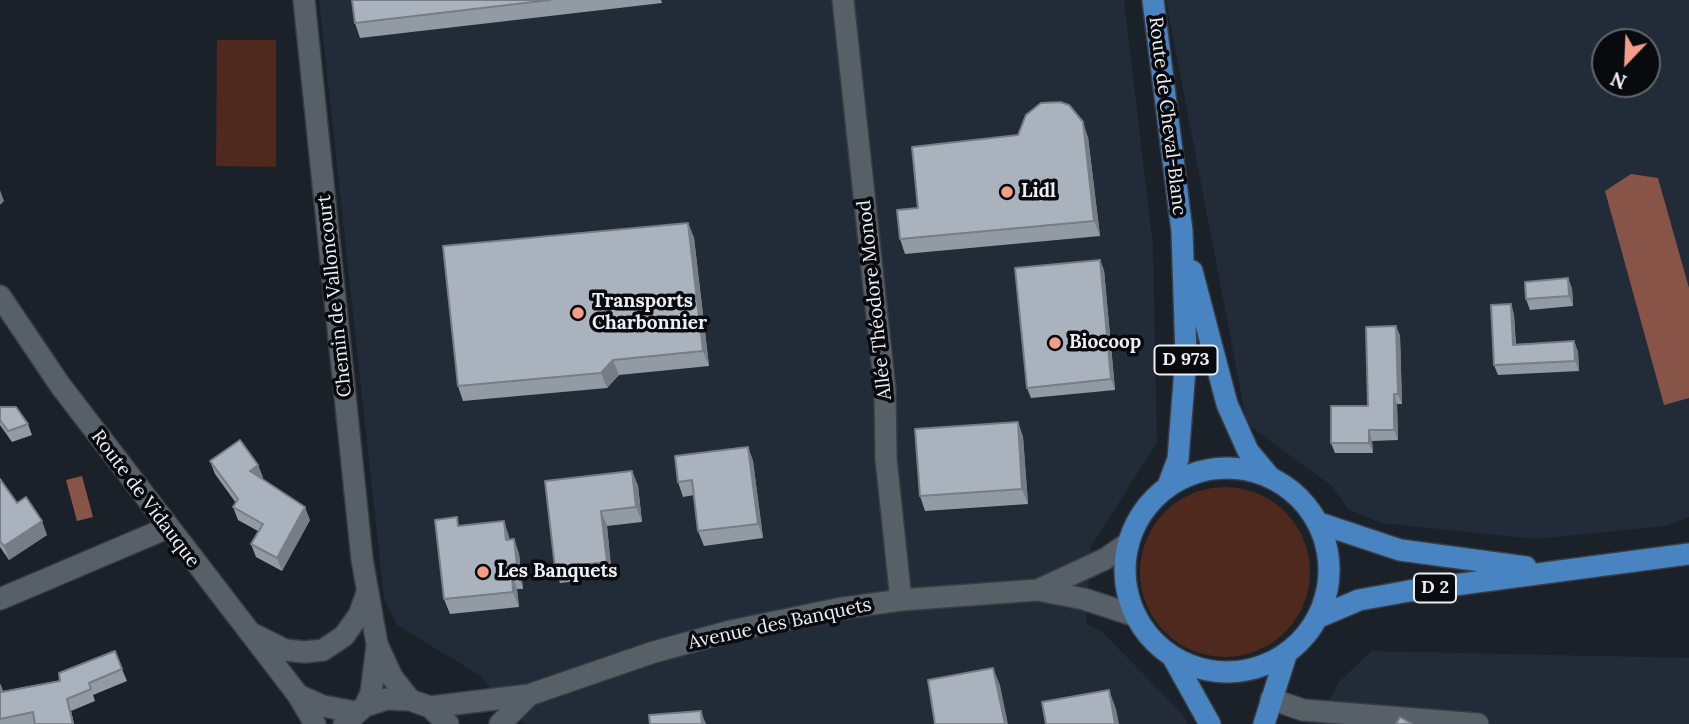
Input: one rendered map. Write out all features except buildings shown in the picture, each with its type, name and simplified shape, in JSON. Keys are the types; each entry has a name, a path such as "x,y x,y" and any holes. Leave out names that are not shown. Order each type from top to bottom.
{"main road":[{"name":"Route de Cheval-Blanc","path":"1153,0 1182,231"},
{"name":"D 973","path":"1182,231 1227,404 1248,450 1269,476"},
{"name":"D 973","path":"1168,486 1178,459 1184,409 1186,356 1182,231"},
{"path":"1217,468 1243,469 1269,476 1289,488 1306,504 1319,523 1328,551 1330,580 1319,617 1305,638 1286,655 1253,669 1217,672 1194,667 1172,656 1151,638 1136,616 1127,592 1125,568 1128,543 1137,521 1150,502 1168,486 1191,474 1217,468"},
{"name":"D 2","path":"1319,523 1400,550 1556,570"},
{"name":"D 2","path":"1319,617 1359,600 1556,570 1664,560 1689,554"},
{"path":"1264,724 1286,655"},
{"path":"1172,656 1210,724"}],"street":[{"name":"Chemin de Valloncourt","path":"304,0 367,591 377,644 392,677 410,700"},
{"name":"Allée Théodore Monod","path":"842,0 885,390 886,459 901,600"},
{"name":"Route de Vidauque","path":"0,296 60,385 167,528 298,695 315,724"},
{"path":"0,599 167,528"},
{"name":"Avenue des Banquets","path":"1038,590 1105,559 1128,543"},
{"name":"Avenue des Banquets","path":"430,707 529,695 654,652 731,631 837,609 901,600 1038,590 1084,599 1136,616"},
{"name":"Chemin de Valloncourt","path":"247,630 272,646 285,650 323,650 344,636 359,615 367,591"},
{"name":"Chemin de Valloncourt","path":"355,714 371,693 377,644"},
{"path":"298,695 323,706 355,714 387,699 410,700 430,707 448,724"},
{"name":"Avenue des Banquets","path":"500,724 529,695"},
{"path":"1271,699 1303,710 1478,724"}],"shaded area":[{"path":"319,0 1124,0 1153,246 1157,442 1091,547 1086,624 1101,631 1183,714 1188,724 525,724 479,675 397,625 384,599"},
{"path":"1166,0 1689,0 1689,517 1666,526 1536,539 1381,523 1348,509 1332,486 1247,424"},
{"path":"217,40 276,40 276,167 216,166"},
{"path":"1631,174 1658,178 1689,288 1689,398 1664,405 1605,191"},
{"path":"82,476 93,517 77,521 66,480"},
{"path":"1225,487 1258,494 1285,512 1303,539 1310,572 1303,605 1285,632 1258,650 1225,657 1192,650 1165,632 1147,605 1140,572 1147,539 1165,512 1192,494"},
{"path":"1371,651 1689,658 1689,724 1316,724 1339,682"}],"place":[{"name":"Lidl","path":"1007,192"},
{"name":"Transports Charbonnier","path":"578,313"},
{"name":"Biocoop","path":"1055,343"},
{"name":"Les Banquets","path":"483,572"}]}
